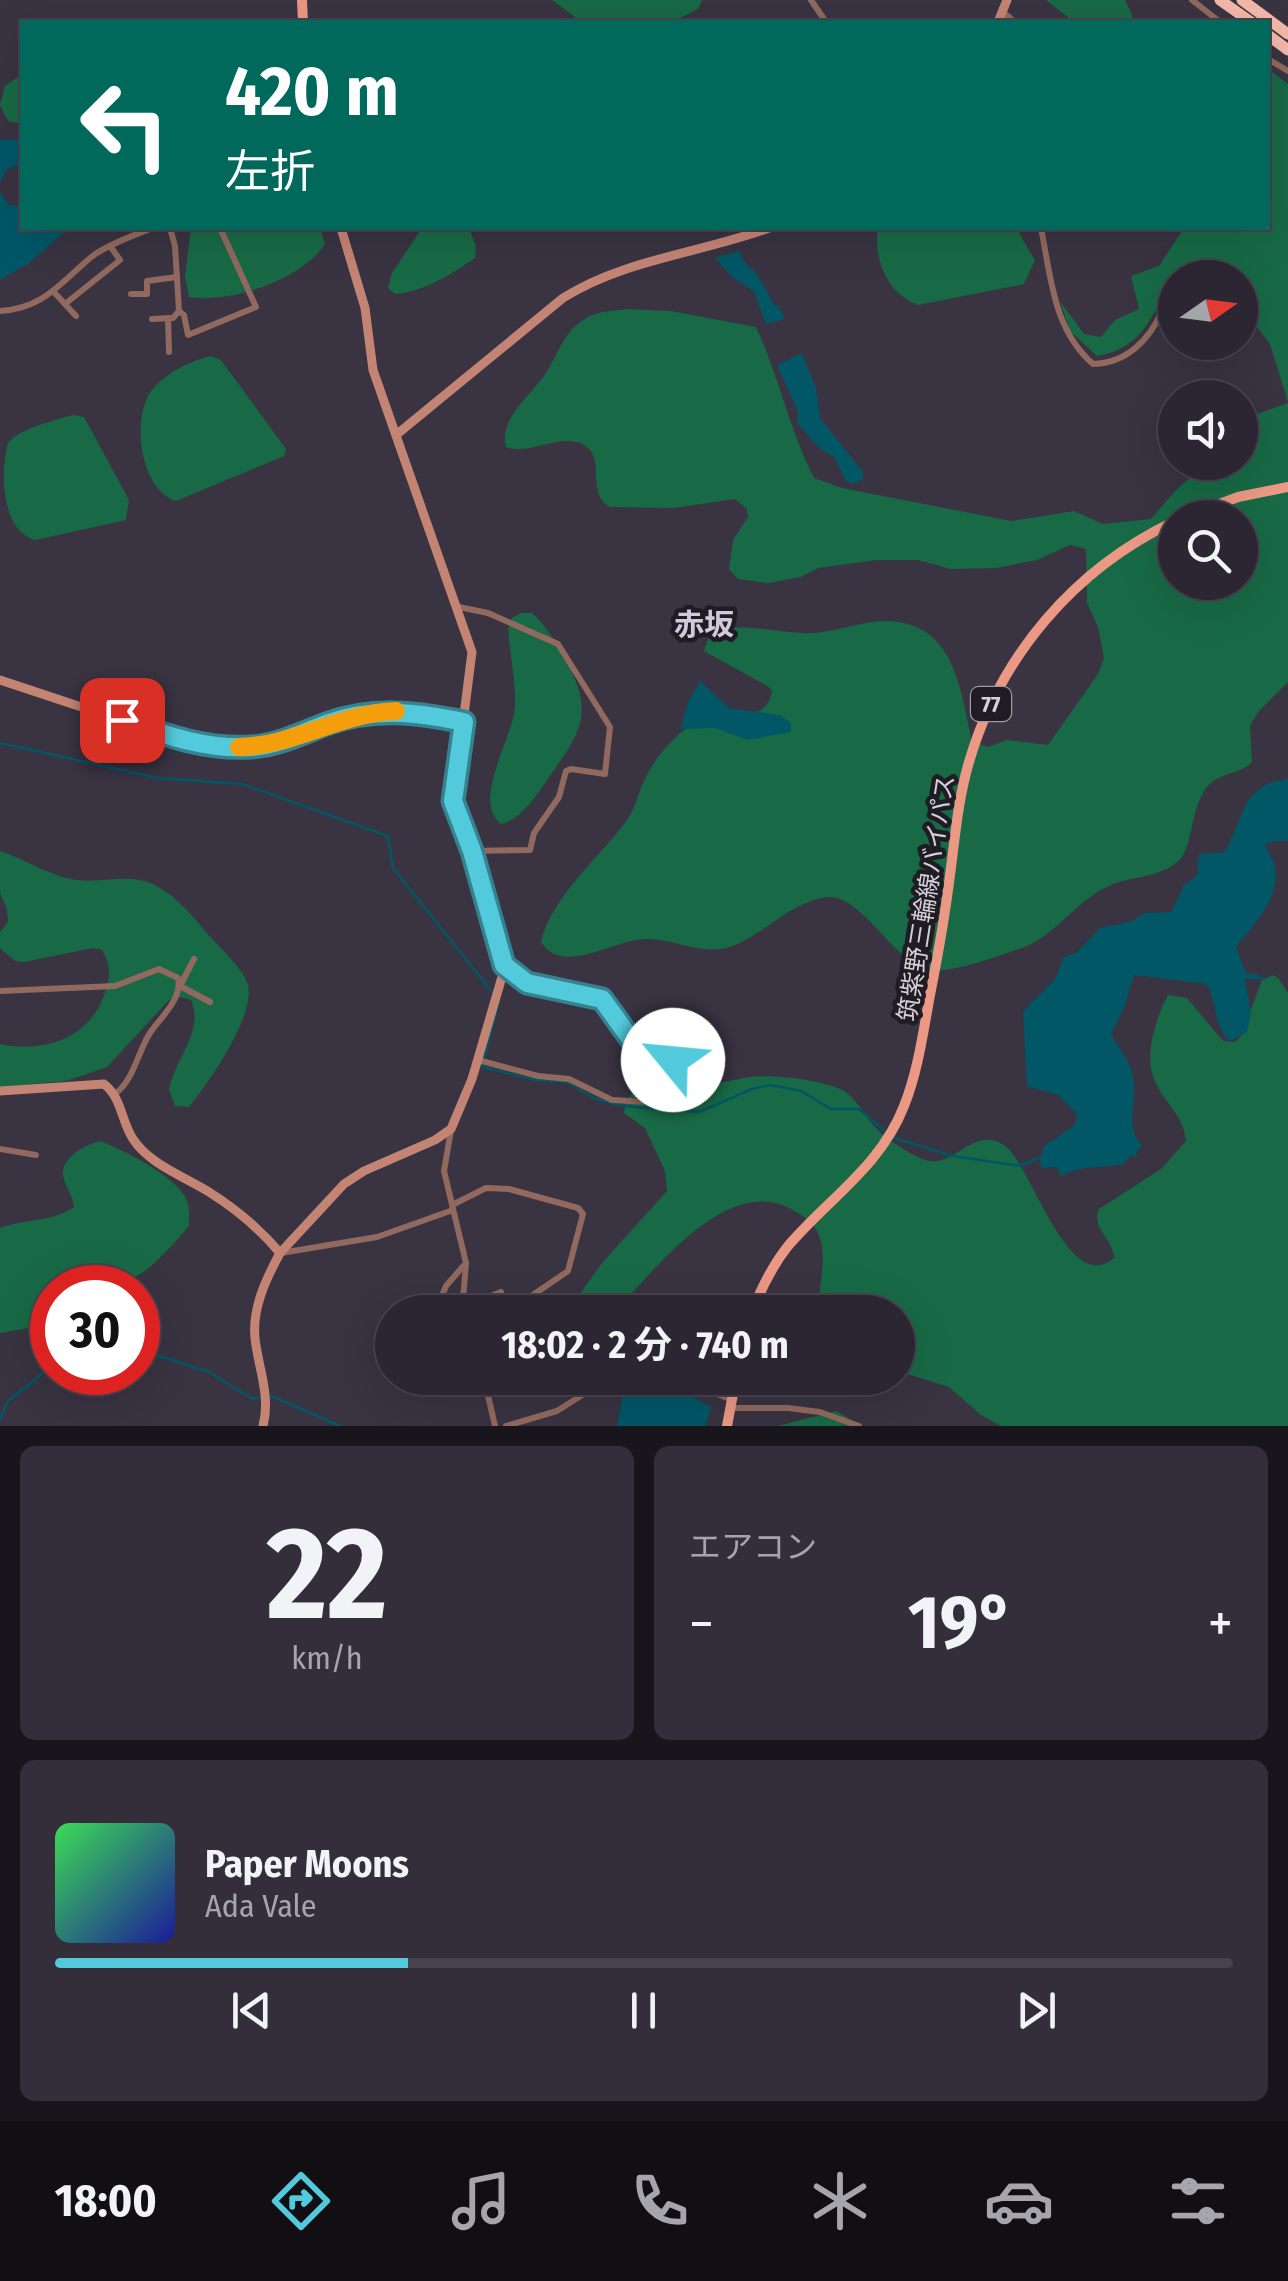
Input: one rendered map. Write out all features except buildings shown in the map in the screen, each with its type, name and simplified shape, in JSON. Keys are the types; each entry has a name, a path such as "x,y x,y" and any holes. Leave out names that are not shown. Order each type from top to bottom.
{"highway":[{"path":"1220,0 1248,20"},
{"path":"1242,0 1269,20"}],"main road":[{"path":"1230,500 1288,487"},
{"name":"筑紫野三輪線バイパス","path":"759,1295 769,1273 789,1246 866,1169 903,1109 922,1040 968,764 986,714 1011,665 1074,588 1109,560 1158,532"},
{"path":"727,1426 733,1395"}],"street":[{"path":"1000,18 1007,0"},
{"path":"1192,0 1217,20"},
{"path":"0,312 23,310 53,292 96,253 147,230"},
{"path":"171,230 176,246 180,311 188,336 256,307 221,230"},
{"path":"342,230 365,308 374,370 472,652 453,801 472,851 504,965 478,1060 451,1129 444,1171 466,1263 463,1295"},
{"path":"396,435 563,298 589,282 613,271 706,249 764,230"},
{"path":"1042,230 1060,318 1092,364 1108,364 1144,341 1158,315"},
{"path":"65,304 120,260 110,246"},
{"path":"130,294 147,294 147,281 177,277"},
{"path":"53,292 76,316"},
{"path":"152,319 173,318 180,311"},
{"path":"168,318 169,352"},
{"path":"458,608 488,613 558,644 610,728 606,774 571,768 566,771 559,797 534,833 530,850 472,851"},
{"path":"0,680 180,740 230,747 272,744 352,716 384,712 424,713 464,722"},
{"path":"114,1094 136,1066 148,1035 167,1011 194,959"},
{"path":"478,1060 538,1076 570,1079 612,1100 664,1103 673,1057 630,1038 602,999 527,983 504,965"},
{"path":"0,991 115,986 163,968 178,978 180,986 210,1002"},
{"path":"0,1091 104,1084 114,1094 133,1139 164,1166 211,1193 256,1226 280,1253"},
{"path":"263,1426 265,1397 255,1338 256,1318 265,1284 280,1253 344,1184 451,1129"},
{"path":"0,1150 36,1155"},
{"path":"280,1253 377,1236 452,1207 486,1188 508,1189 581,1210 583,1214 568,1271 536,1295"},
{"path":"442,1295 466,1263"},
{"path":"494,1295 501,1292"},
{"path":"488,1395 495,1426"},
{"path":"506,1426 527,1424 582,1395"},
{"path":"713,1395 731,1404 820,1412 859,1426"}],"green space":[{"path":"552,0 702,0 698,9 681,20 575,17"},
{"path":"1046,0 1125,0 1134,20 1071,20"},
{"path":"1270,70 1288,84 1288,402 1270,344 1258,328 1258,260 1163,260 1183,230 1270,230"},
{"path":"20,75 20,124 8,121 0,105 5,86"},
{"path":"191,230 321,230 325,244 300,268 244,293 189,297 185,276"},
{"path":"421,230 470,230 476,246 475,258 447,276 395,294 388,288 392,273"},
{"path":"878,230 1017,230 1035,260 1024,284 918,305 890,284 880,263"},
{"path":"1158,266 1158,305 1138,336 1113,352 1097,356 1070,331 1060,301 1084,334 1101,337 1115,320 1139,309 1131,276"},
{"path":"671,311 756,327 814,478 842,488 1011,521 1074,511 1103,524 1151,519 1158,511 1158,600 1258,600 1258,500 1168,500 1188,480 1258,480 1258,414 1288,403 1288,682 1258,712 1250,726 1252,762 1212,782 1202,795 1181,858 1167,869 1098,892 1032,943 987,960 939,971 915,964 862,914 835,898 809,902 746,940 723,948 701,949 646,939 576,956 551,952 541,942 555,908 629,817 648,774 668,745 698,723 749,716 768,703 772,691 769,687 704,651 710,633 744,627 813,633 886,621 909,624 927,633 940,646 958,680 972,741 988,747 1007,740 1048,745 1098,674 1104,658 1098,627 1087,603 1086,549 1070,545 1037,560 996,568 951,569 918,560 876,560 818,568 801,577 768,583 738,579 729,569 733,540 748,517 747,509 735,499 674,508 610,507 599,494 594,458 584,445 565,441 525,449 506,447 511,417 546,373 563,342 580,322 602,312"},
{"path":"211,356 221,360 286,449 284,456 176,501 154,483 147,469 141,418 157,385 171,373"},
{"path":"74,415 84,417 129,500 126,520 35,540 15,525 9,513 4,484 8,443 29,429"},
{"path":"532,613 553,639 574,677 582,709 575,736 532,802 501,824 490,801 515,707 508,629 512,618"},
{"path":"0,851 63,877 88,881 131,879 159,887 184,907 241,972 248,985 245,1014 229,1049 189,1107 175,1106 169,1090 194,1023 191,1000 180,997 169,1000 107,1067 66,1081 0,1087 0,1044 48,1044 76,1032 97,1010 109,972 102,950 93,948 24,962 15,961 0,948 0,932 8,922 0,893"},
{"path":"1273,975 1288,993 1288,1426 1001,1426 981,1415 949,1387 915,1376 915,1295 820,1295 823,1260 816,1229 796,1212 768,1202 743,1204 694,1231 630,1295 579,1295 602,1263 667,1191 665,1171 645,1128 624,1113 626,1100 641,1088 659,1084 750,1077 809,1080 840,1089 891,1141 920,1158 942,1160 982,1140 1004,1145 1015,1157 1066,1245 1081,1260 1097,1265 1114,1258 1098,1222 1099,1209 1161,1169 1186,1141 1181,1122 1151,1069 1153,1036 1168,995 1187,998 1223,1041 1235,1042 1241,1036 1262,980"},
{"path":"100,1141 135,1157 174,1183 187,1201 189,1226 152,1265 30,1265 30,1327 0,1333 0,1228 57,1215 74,1207 63,1169 75,1153"},
{"path":"836,1411 862,1426 778,1426"}],"water":[{"path":"20,139 20,164 6,170 0,182 0,140"},
{"path":"0,192 9,205 20,206 20,230 67,230 29,263 0,280"},
{"path":"739,251 785,319 766,324 754,291 733,278 715,258"},
{"path":"802,353 816,388 820,418 863,472 863,479 853,484 845,480 835,458 819,448 797,423 798,412 777,365"},
{"path":"700,681 729,708 780,715 791,723 791,732 747,740 715,728 680,729"},
{"path":"1288,778 1288,841 1265,845 1275,868 1274,890 1264,911 1236,947 1246,973 1268,980 1245,979 1251,1013 1247,1032 1230,1041 1224,1035 1206,984 1134,975 1111,1034 1133,1077 1133,1130 1142,1146 1136,1152 1137,1158 1131,1155 1124,1164 1085,1168 1061,1176 1057,1167 1042,1168 1044,1146 1075,1125 1077,1114 1058,1095 1027,1086 1023,1011 1056,978 1063,958 1077,952 1100,928 1132,921 1145,913 1171,912 1184,885 1197,875 1199,854 1224,852 1256,791"},
{"path":"623,1395 689,1395 712,1407 705,1426 617,1426"}],"waterway":[{"path":"0,743 158,778 242,784 388,836 393,868 494,994"},
{"path":"499,1001 482,1067 536,1080 567,1082 594,1098 622,1106 699,1112 770,1085 801,1091 831,1109 859,1109 887,1133"},
{"path":"894,1138 953,1156 1020,1166 1041,1157"},
{"path":"160,1356 209,1372 251,1398 260,1398"},
{"path":"0,1419 7,1402 30,1384"},
{"path":"268,1397 340,1426"}],"slow traffic":[{"path":"239,747 288,740 352,716 396,711"}],"district":[{"name":"赤坂","path":"704,625"}],"route":[{"path":"122,720 180,740 230,747 272,744 352,716 384,712 424,713 464,722 453,801 472,851 504,965 527,983 602,999 630,1038 673,1060"}]}
